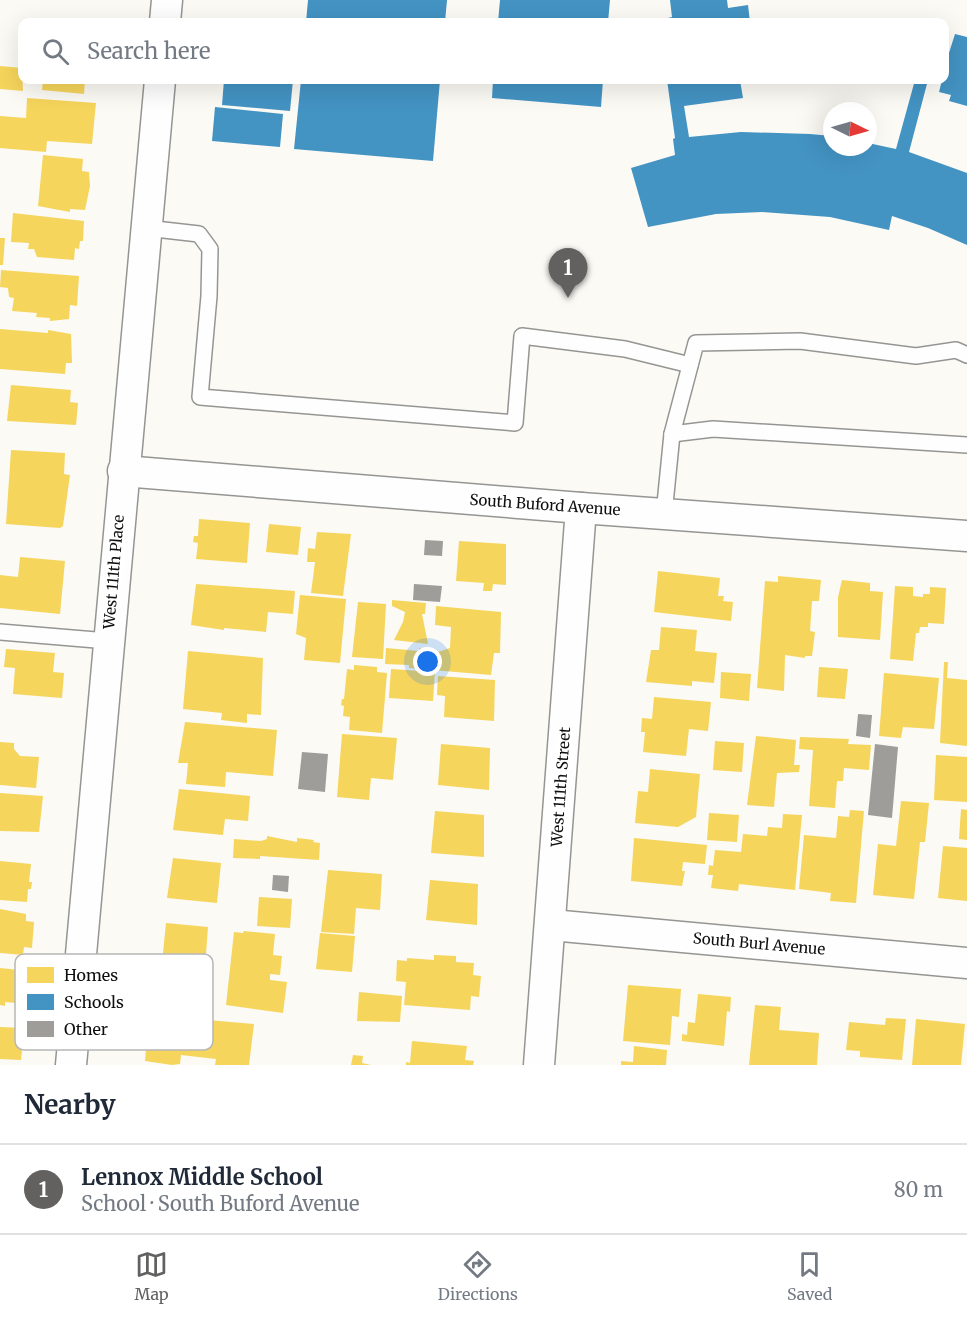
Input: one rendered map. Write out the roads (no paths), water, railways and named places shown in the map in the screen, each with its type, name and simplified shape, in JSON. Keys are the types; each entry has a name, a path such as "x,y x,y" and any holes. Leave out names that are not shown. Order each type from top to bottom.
{"street":[{"path":"165,18 167,0"},
{"name":"West 111th Place","path":"81,954 160,84"},
{"name":"South Buford Avenue","path":"123,471 967,536"},
{"name":"West 111th Street","path":"539,1065 581,508"},
{"name":"South Burl Avenue","path":"551,925 967,963"},
{"name":"West 111th Place","path":"71,1065 72,1050"}],"lane":[{"path":"146,228 199,234 210,249 209,296 200,397 515,423 522,336 625,349 690,365"},
{"path":"664,514 672,434 696,343 800,341 916,356 956,350 967,356"},
{"path":"672,434 713,429 967,445"},
{"path":"0,632 108,641"}],"place":[{"name":"Lennox Middle School","path":"568,298"}]}
